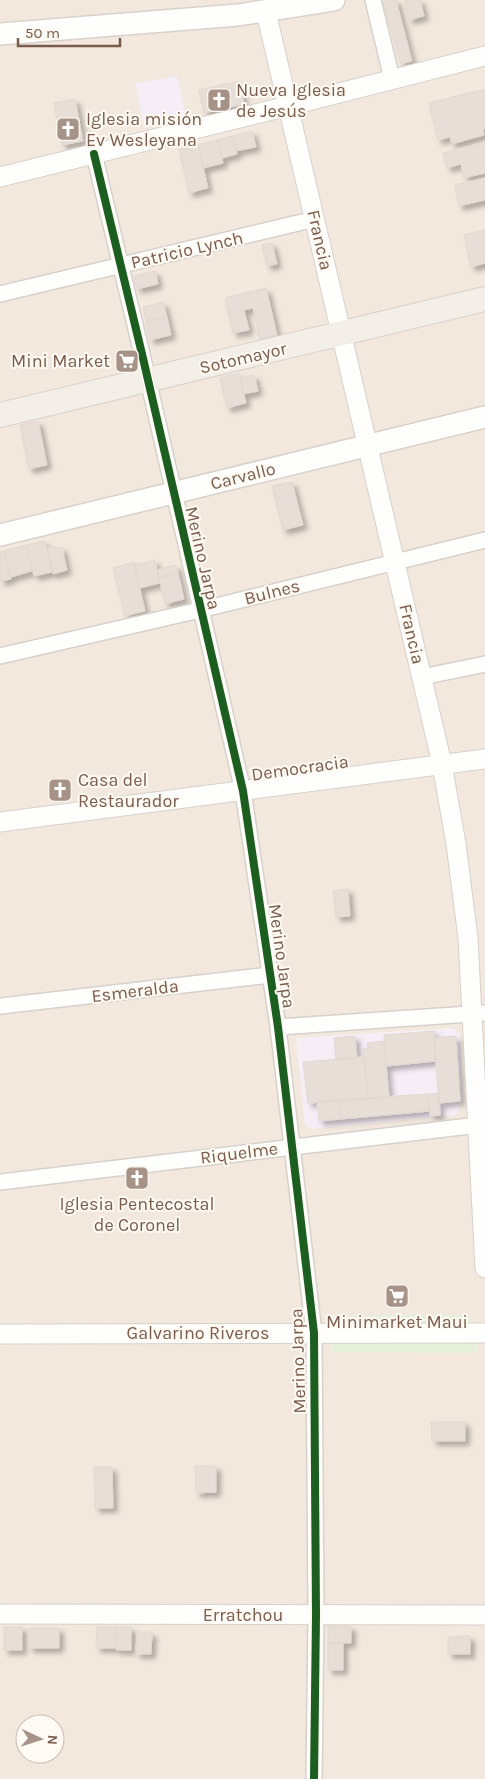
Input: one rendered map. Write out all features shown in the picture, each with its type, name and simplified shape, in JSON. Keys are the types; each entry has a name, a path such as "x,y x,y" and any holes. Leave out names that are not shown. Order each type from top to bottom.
{"main road":[{"path":"0,34 266,12 334,0"},
{"name":"Sotomayor","path":"0,415 485,299"},
{"name":"Carvallo","path":"0,535 485,417"}],"street":[{"path":"373,0 392,79"},
{"name":"Francia","path":"266,12 442,764 462,885 468,947 479,1014 478,1125 483,1187 485,1268"},
{"path":"0,177 485,56"},
{"name":"Merino Jarpa","path":"94,154 243,791 278,1027 314,1333 316,1615 314,1779"},
{"name":"Patricio Lynch","path":"0,294 315,219"},
{"name":"Bulnes","path":"0,656 200,610 485,540"},
{"path":"422,677 485,664"},
{"name":"Democracia","path":"0,822 485,759"},
{"name":"Esmeralda","path":"0,1006 270,975"},
{"path":"278,1027 479,1014"},
{"name":"Riquelme","path":"0,1182 478,1125"},
{"name":"Galvarino Riveros","path":"0,1334 485,1333"},
{"name":"Erratchou","path":"0,1614 485,1615"}],"shaded area":[{"path":"0,0 485,0 485,1779 0,1779"},
{"path":"177,76 186,116 144,128 135,83"},
{"path":"452,1028 460,1033 462,1106 456,1115 311,1129 305,1125 296,1038"}],"green space":[{"path":"470,1315 471,1327 325,1326 324,1316"},
{"path":"477,1340 477,1353 331,1352 331,1341"}],"building":[{"path":"396,0 412,61 401,64 383,2"},
{"path":"405,0 420,0 424,16 409,20"},
{"path":"239,81 244,104 204,113 199,90"},
{"path":"485,89 484,135 452,144 450,137 438,140 429,103"},
{"path":"75,99 83,141 62,145 54,103"},
{"path":"252,131 256,147 236,151 233,136"},
{"path":"233,136 237,154 222,158 217,140"},
{"path":"217,140 223,163 204,168 198,145"},
{"path":"485,142 485,173 464,178 461,164 447,168 443,153"},
{"path":"198,145 208,188 189,193 179,149"},
{"path":"485,178 485,200 459,206 455,185"},
{"path":"485,230 485,263 471,267 464,235"},
{"path":"272,243 277,264 267,266 262,245"},
{"path":"155,271 158,284 137,289 134,276"},
{"path":"266,288 277,335 260,340 253,308 244,310 249,330 233,333 225,298"},
{"path":"163,302 167,317 147,322 143,307"},
{"path":"167,317 171,335 150,340 146,322"},
{"path":"239,373 246,403 227,408 220,378"},
{"path":"254,375 258,391 244,394 240,378"},
{"path":"38,421 47,465 29,469 20,425"},
{"path":"292,482 303,525 283,530 272,486"},
{"path":"45,541 52,572 34,576 26,545"},
{"path":"26,545 32,571 11,577 4,551"},
{"path":"55,546 56,549 62,547 67,570 53,574 47,548"},
{"path":"4,551 11,579 0,581 0,552"},
{"path":"155,560 160,583 140,588 134,565"},
{"path":"134,562 145,611 125,616 113,568"},
{"path":"176,565 178,573 159,578 157,570"},
{"path":"178,573 184,599 165,604 159,578"},
{"path":"348,889 350,916 336,917 333,891"},
{"path":"434,1031 436,1061 386,1066 384,1035"},
{"path":"355,1036 357,1058 336,1060 334,1038"},
{"path":"456,1036 460,1101 439,1103 434,1038"},
{"path":"384,1041 389,1097 368,1099 363,1049 368,1048 367,1043"},
{"path":"364,1057 368,1099 308,1103 303,1062"},
{"path":"439,1093 440,1115 430,1116 428,1094"},
{"path":"428,1094 430,1111 341,1119 339,1100"},
{"path":"339,1100 341,1119 319,1121 317,1102"},
{"path":"431,1422 465,1422 465,1441 432,1441"},
{"path":"195,1466 216,1466 216,1492 196,1493"},
{"path":"94,1467 112,1467 113,1508 95,1508"},
{"path":"328,1626 351,1626 351,1643 328,1643"},
{"path":"4,1627 22,1627 22,1650 4,1650"},
{"path":"97,1627 116,1627 116,1648 96,1648"},
{"path":"116,1627 131,1627 131,1650 116,1650"},
{"path":"29,1628 59,1628 59,1648 29,1648"},
{"path":"137,1632 152,1632 151,1654 136,1654"},
{"path":"470,1636 470,1654 448,1654 448,1637"},
{"path":"328,1643 343,1643 343,1670 328,1670"}],"cycle path":[{"path":"94,154 243,791 278,1027 314,1333 316,1615 314,1779"}],"place":[{"name":"Nueva Iglesia de Jesús","path":"219,100"},
{"name":"Iglesia misión Ev Wesleyana","path":"68,129"},
{"name":"Mini Market","path":"127,361"},
{"name":"Casa del Restaurador","path":"60,790"},
{"name":"Iglesia Pentecostal de Coronel","path":"137,1178"},
{"name":"Minimarket Maui","path":"397,1296"}]}
